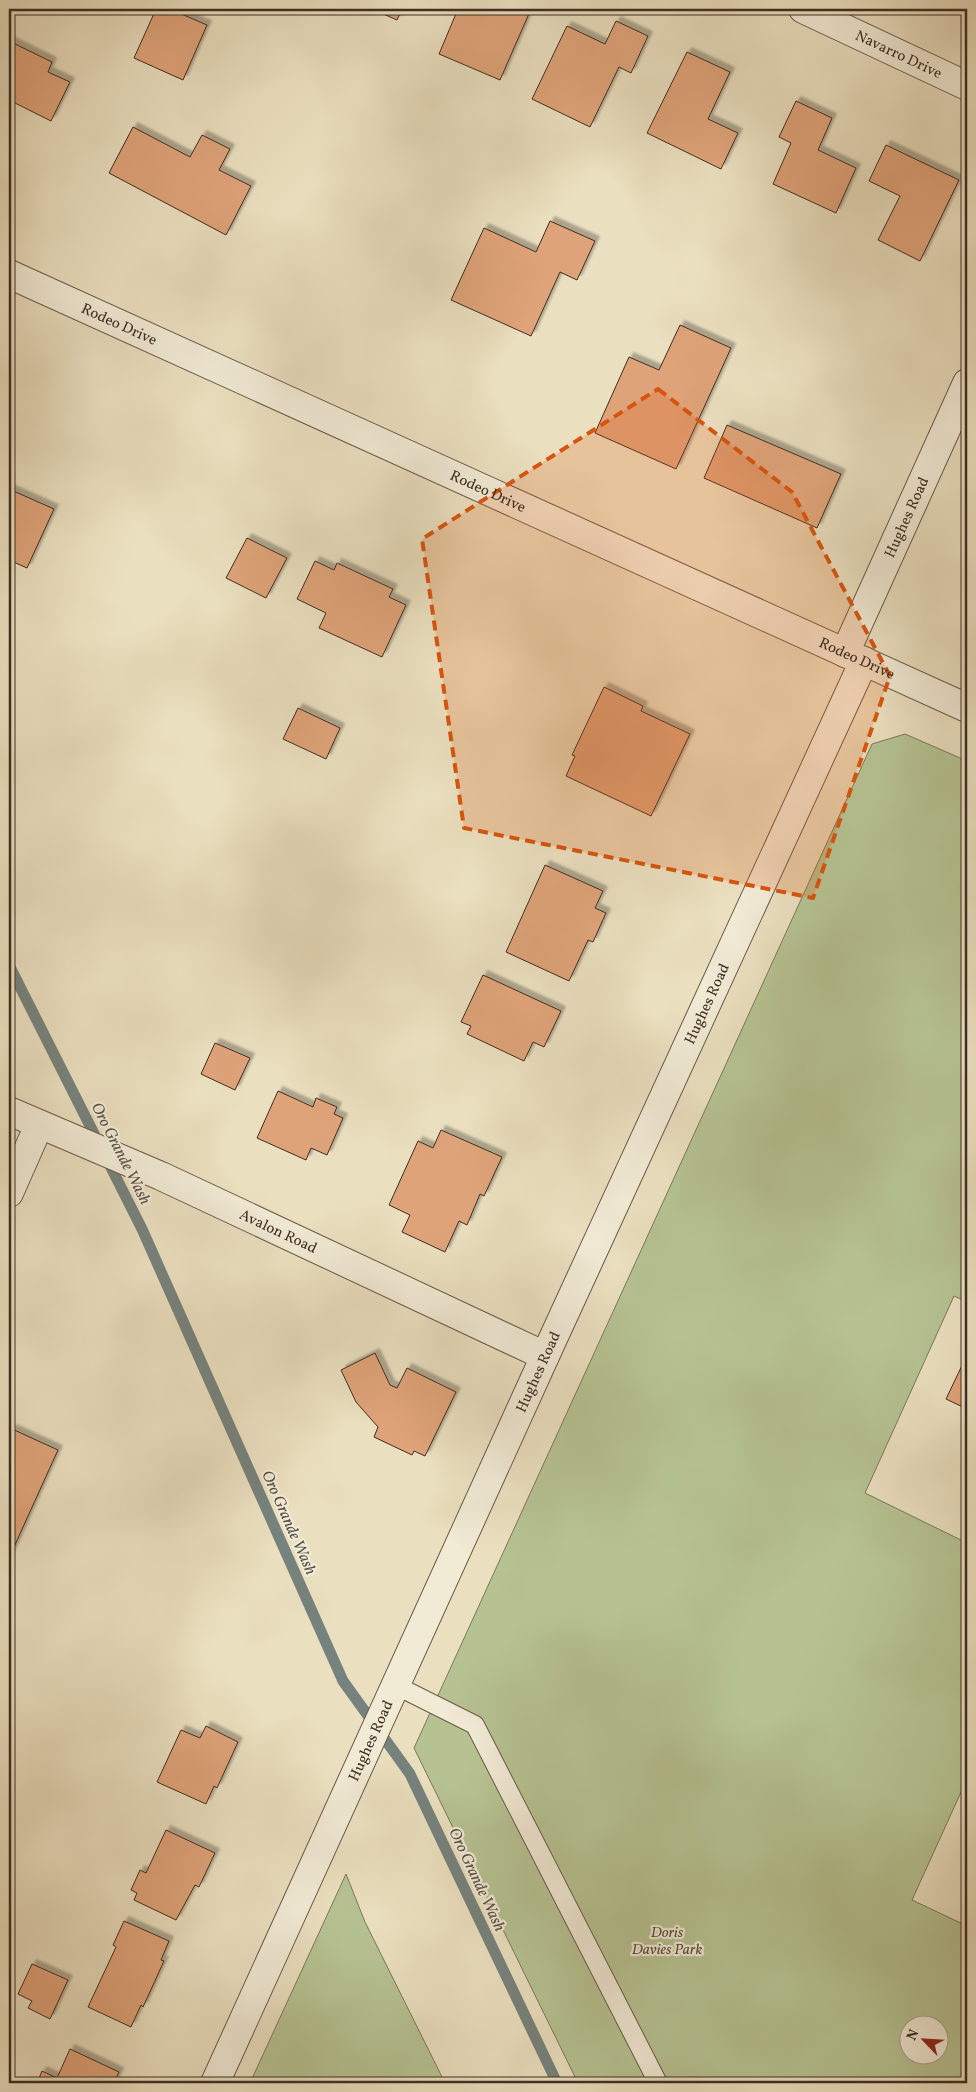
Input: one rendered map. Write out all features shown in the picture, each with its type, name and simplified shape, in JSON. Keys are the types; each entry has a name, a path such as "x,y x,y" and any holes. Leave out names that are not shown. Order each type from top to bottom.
{"street":[{"name":"Navarro Drive","path":"803,9 967,86"},
{"name":"Rodeo Drive","path":"9,274 967,708"},
{"name":"Hughes Road","path":"215,2083 545,1356 855,657 967,382"},
{"name":"Avalon Road","path":"9,1111 161,1176 545,1356"},
{"path":"9,1193 40,1125"}],"lane":[{"path":"395,1686 475,1725 658,2083"}],"highlighted area":[{"path":"658,389 792,492 890,676 813,898 464,828 422,539"}],"green space":[{"name":"Doris Davies Park","path":"905,734 967,761 967,1302 954,1296 865,1493 967,1543 967,1779 912,1900 967,1926 967,2083 578,2083 414,1748 872,744"},
{"path":"346,1874 365,1922 445,2083 250,2083"}],"building":[{"path":"156,9 170,9 207,25 183,80 134,58"},
{"path":"372,9 402,9 397,20"},
{"path":"458,9 531,9 500,80 439,54"},
{"path":"616,21 648,36 631,73 619,67 590,127 532,99 567,26 605,44"},
{"path":"9,41 52,62 48,72 70,82 51,121 9,100"},
{"path":"687,52 730,72 708,119 738,133 721,169 647,133"},
{"path":"796,101 832,118 818,150 856,168 836,213 773,184 791,143 779,137"},
{"path":"133,127 190,157 202,135 230,149 219,170 251,186 226,235 109,173"},
{"path":"886,145 959,180 920,261 878,240 900,196 869,181"},
{"path":"550,221 595,241 577,280 560,272 531,336 451,300 484,228 536,252"},
{"path":"680,325 731,348 676,469 595,433 629,357 659,370"},
{"path":"727,425 841,474 817,528 704,478"},
{"path":"9,489 54,509 27,568 9,560"},
{"path":"247,538 287,558 266,598 226,578"},
{"path":"315,561 334,570 337,563 393,589 389,597 406,605 382,657 319,628 326,613 297,599"},
{"path":"604,687 643,706 641,711 690,734 651,816 566,776 575,756 572,755"},
{"path":"298,708 340,728 326,759 283,739"},
{"path":"545,865 603,891 595,908 606,913 593,942 588,940 569,981 506,952"},
{"path":"483,975 561,1011 544,1047 533,1042 524,1061 467,1034 471,1026 461,1022"},
{"path":"215,1043 250,1058 235,1090 201,1074"},
{"path":"278,1091 313,1107 316,1098 337,1107 334,1114 343,1118 327,1155 311,1148 306,1160 257,1138"},
{"path":"441,1130 502,1157 484,1196 480,1194 467,1225 459,1221 445,1252 402,1232 410,1215 389,1205 418,1141 433,1148"},
{"path":"375,1353 390,1385 397,1388 407,1368 456,1392 425,1456 414,1451 412,1455 374,1437 378,1427 356,1402 341,1370"},
{"path":"967,1355 967,1409 946,1399"},
{"path":"12,1429 58,1450 9,1558 9,1437"},
{"path":"206,1726 238,1742 217,1788 214,1786 206,1804 157,1782 181,1730 200,1738"},
{"path":"166,1830 215,1853 199,1887 195,1885 176,1920 134,1900 137,1893 131,1890 140,1870 146,1873"},
{"path":"124,1921 169,1941 161,1960 164,1961 143,2007 141,2005 131,2027 88,2007 116,1947 113,1945"},
{"path":"32,1964 68,1980 50,2019 28,2008 32,2001 18,1994"},
{"path":"70,2049 119,2072 114,2083 37,2083 42,2071 57,2078"}],"waterway":[{"name":"Oro Grande Wash","path":"9,965 142,1229 343,1681 410,1774 557,2083"}]}
